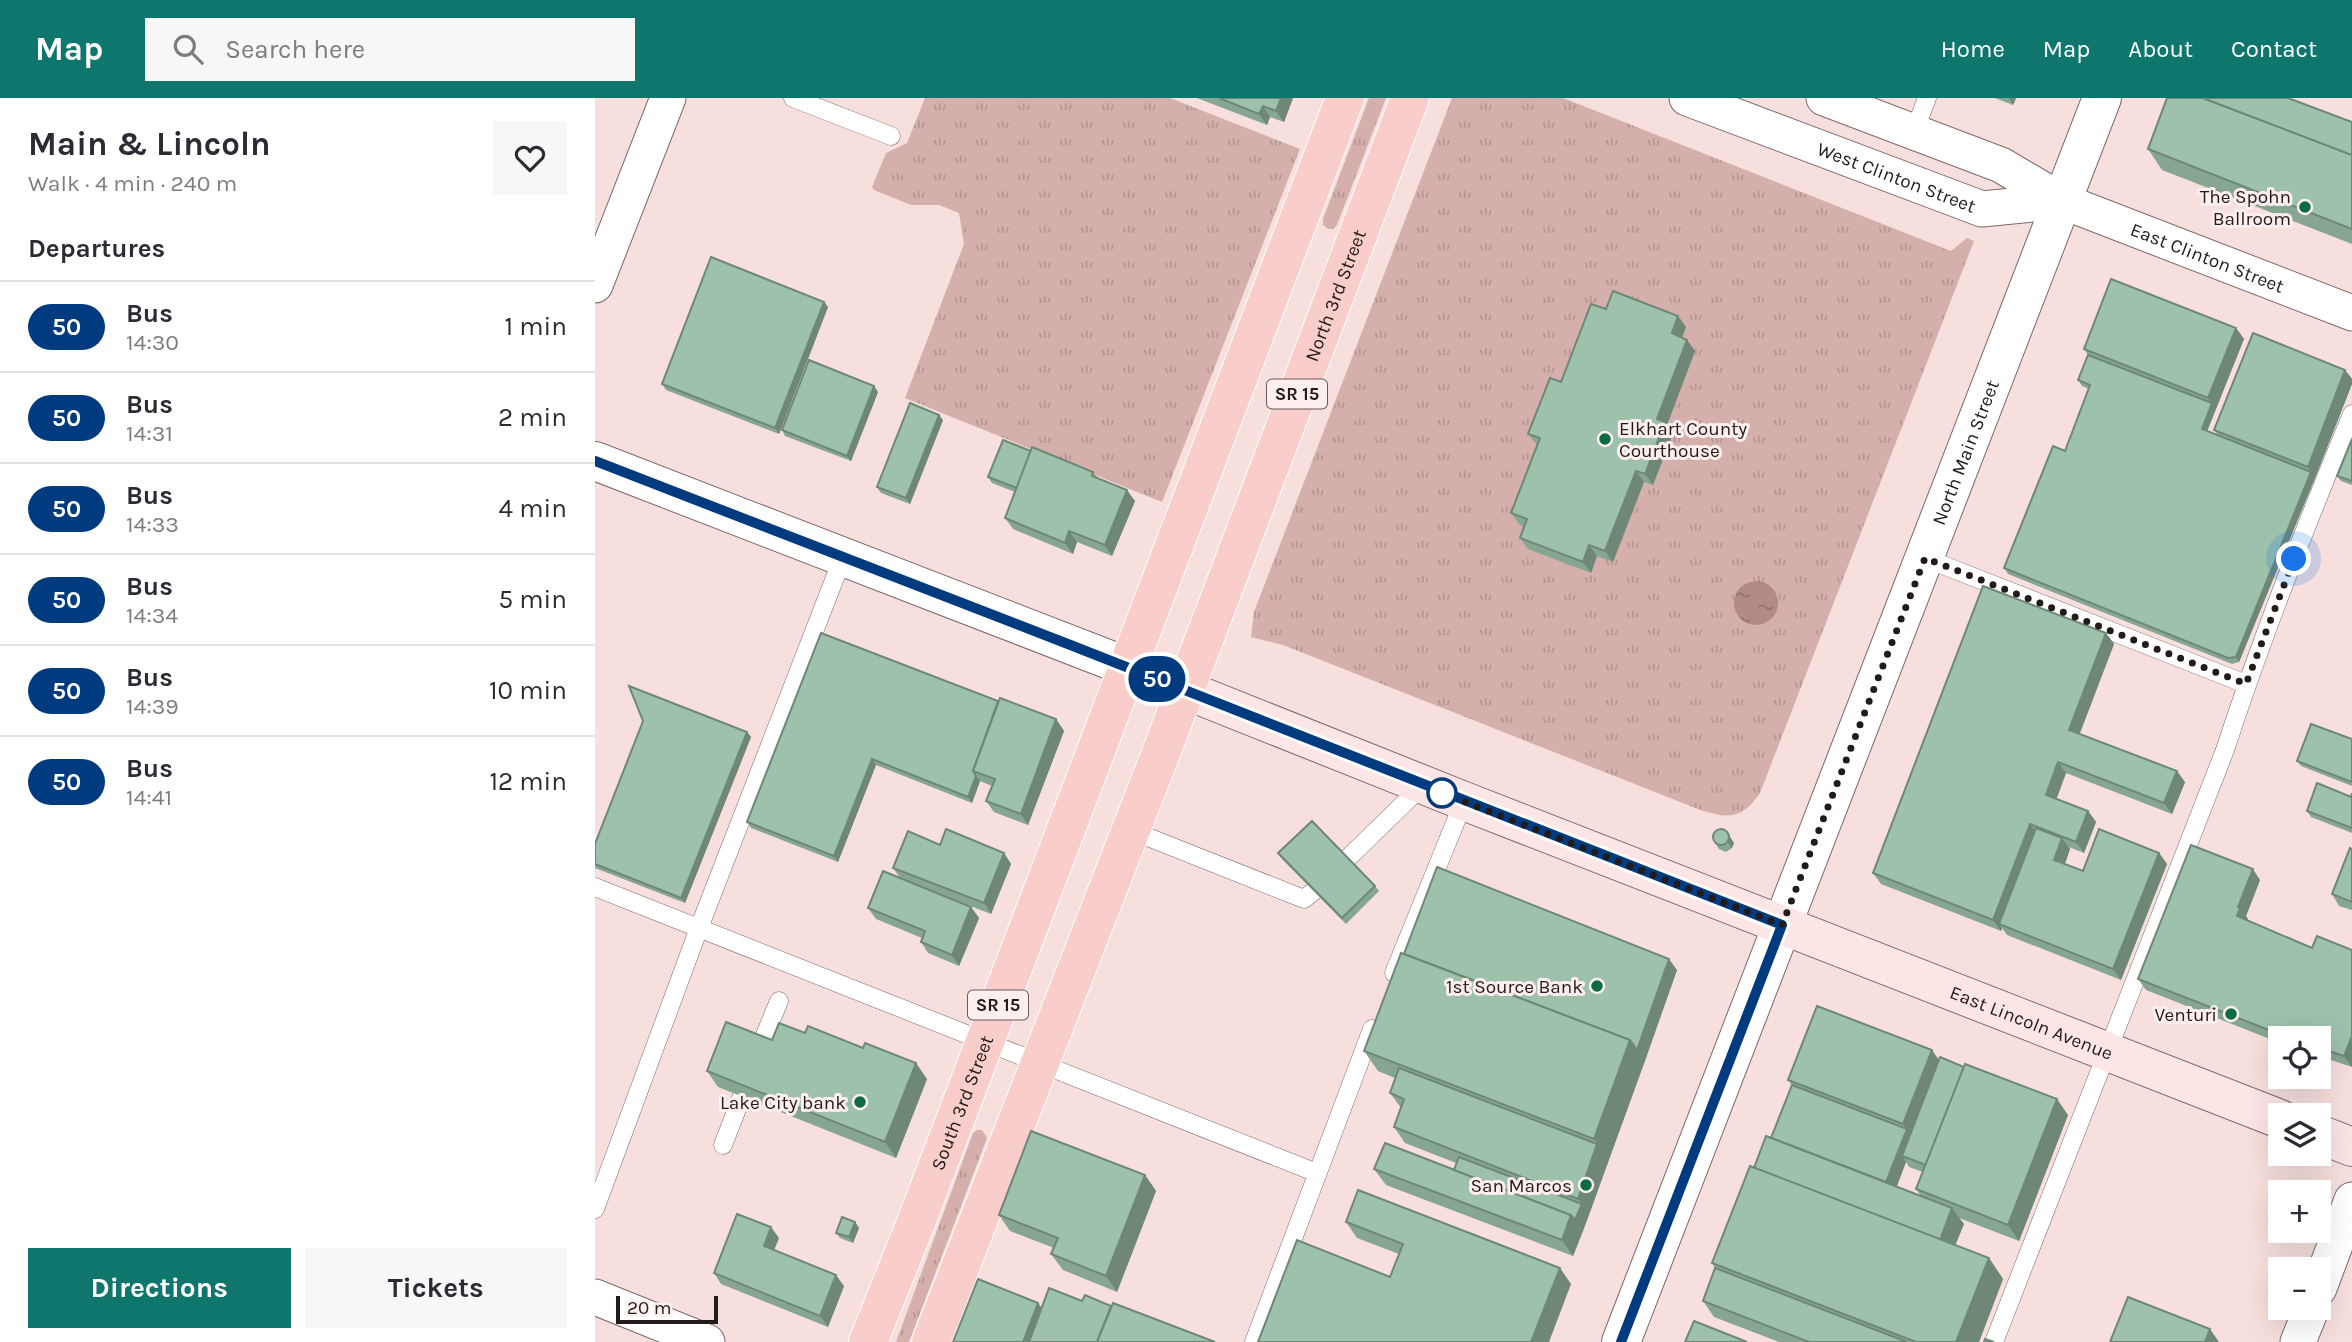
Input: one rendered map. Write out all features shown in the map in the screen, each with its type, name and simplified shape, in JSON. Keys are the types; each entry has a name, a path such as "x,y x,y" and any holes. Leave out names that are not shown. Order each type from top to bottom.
{"main road":[{"name":"SR 15","path":"1128,667 1345,98"},
{"name":"North 3rd Street","path":"1184,690 1411,98"},
{"name":"East Lincoln Avenue","path":"1128,667 1423,785 2268,1114"},
{"name":"South 3rd Street","path":"868,1342 1128,667"},
{"name":"SR 15","path":"931,1342 1184,690"},
{"path":"2331,1139 2352,1147"}],"street":[{"path":"595,285 668,98"},
{"name":"West Clinton Street","path":"1688,98 1734,106 1982,209 2062,201"},
{"path":"1824,98 2001,165 2062,201"},
{"name":"North Main Street","path":"1621,1342 2102,98"},
{"name":"East Clinton Street","path":"2062,201 2352,313"},
{"path":"595,461 1128,667"},
{"path":"2331,1257 2352,1200"},
{"path":"595,1297 707,1342"},
{"path":"2298,1342 2307,1320"}],"lane":[{"path":"793,98 891,136"},
{"path":"1914,132 1927,98"},
{"path":"1994,1342 2225,750 2246,684 2302,536 2352,414"},
{"path":"595,1209 699,928 843,557"},
{"path":"1925,558 2246,684"},
{"path":"1347,859 1423,785"},
{"path":"1387,993 1464,801"},
{"path":"1130,830 1304,899 1314,891"},
{"path":"595,887 1317,1173"},
{"path":"760,1047 779,1001"},
{"path":"1254,1342 1376,1018"},
{"path":"723,1145 742,1096"}],"green space":[{"path":"925,98 1170,98 1300,149 1162,502 905,398 964,244 959,213 939,205 911,205 872,187 886,153 907,143"},
{"path":"1369,98 1386,98 1337,225 1328,229 1323,225 1323,219"},
{"path":"1452,98 1563,98 1951,251 1967,238 1974,241 1760,793 1742,812 1721,815 1703,811 1283,645 1251,637 1254,612"},
{"path":"982,1130 987,1138 909,1342 896,1342 973,1133"}],"water":[{"path":"1756,581 1771,588 1778,603 1771,618 1756,625 1741,618 1734,603 1741,588"}],"building":[{"path":"1219,98 1281,98 1276,111 1263,106 1259,114"},
{"name":"The Spohn Ballroom","path":"2167,98 2203,98 2352,155 2352,229 2148,149"},
{"path":"2203,98 2288,98 2352,122 2352,155"},
{"path":"711,257 824,302 775,428 662,384"},
{"path":"2111,279 2236,328 2208,398 2084,349"},
{"name":"Elkhart County Courthouse","path":"1613,291 1678,316 1672,333 1687,340 1657,419 1665,422 1645,474 1636,471 1605,551 1589,545 1583,562 1520,538 1527,519 1511,513 1540,438 1528,434 1550,378 1561,382 1591,304 1606,309"},
{"path":"2253,333 2345,370 2308,467 2214,430"},
{"path":"2088,355 2212,403 2202,429 2311,472 2236,657 2228,658 2004,568 2053,446 2065,451 2090,385 2078,380"},
{"path":"809,360 874,386 847,456 782,430"},
{"path":"910,403 939,415 906,498 877,487"},
{"path":"2352,439 2352,481 2337,476"},
{"path":"1003,440 1031,451 1017,488 988,477"},
{"path":"1032,447 1093,472 1092,476 1127,490 1105,545 1069,531 1065,543 1005,518"},
{"path":"1983,586 2106,633 2069,730 2177,771 2164,803 2058,762 2046,795 2088,811 2076,842 2030,824 1993,920 1873,873"},
{"path":"821,633 998,701 973,771 976,776 968,797 872,759 834,856 747,822"},
{"path":"629,686 747,732 681,898 595,864 595,844 643,721"},
{"path":"1000,698 1056,719 1021,814 986,801 995,779 973,771"},
{"path":"2311,724 2352,739 2352,782 2297,761"},
{"path":"2317,783 2351,797 2352,793 2352,828 2307,811"},
{"path":"1312,821 1375,886 1342,918 1278,853"},
{"path":"2036,828 2062,838 2054,860 2083,871 2099,829 2159,853 2113,969 1999,924"},
{"path":"946,829 1004,853 984,903 893,868 908,831 940,845"},
{"path":"1721,829 1727,831 1727,843 1721,845 1715,843 1713,837 1715,831"},
{"path":"2191,845 2253,869 2237,916 2312,948 2317,936 2352,950 2352,1036 2344,1056 2331,1052 2331,1026 2268,1026 2268,1030 2138,979"},
{"path":"2350,848 2352,849 2352,902 2332,894"},
{"path":"1437,867 1669,959 1637,1050 1630,1040 1404,954"},
{"path":"883,871 971,907 952,955 921,942 925,931 868,908"},
{"path":"1401,953 1630,1040 1594,1139 1364,1051"},
{"path":"1817,1006 1932,1050 1903,1124 1788,1080"},
{"path":"726,1022 772,1040 779,1023 805,1033 808,1026 863,1048 865,1043 916,1063 885,1142 707,1071"},
{"path":"1940,1057 1964,1067 1926,1165 1902,1156"},
{"path":"1965,1064 2057,1099 2008,1225 1916,1189"},
{"path":"1399,1068 1597,1144 1578,1199 1394,1127 1404,1099 1390,1093"},
{"path":"1792,1085 1907,1129 1886,1182 1771,1138"},
{"path":"1031,1131 1145,1175 1106,1276 1051,1254 1058,1238 999,1215"},
{"path":"1766,1136 1952,1208 1940,1240 1754,1168"},
{"path":"1385,1143 1571,1215 1562,1240 1374,1169"},
{"path":"1459,1157 1582,1204 1575,1220 1571,1215 1454,1170"},
{"path":"1750,1166 1989,1258 1956,1342 1916,1342 1712,1263"},
{"path":"1358,1190 1560,1268 1531,1342 1258,1342 1297,1240 1390,1277 1403,1244 1346,1222"},
{"path":"737,1214 771,1227 764,1246 836,1275 820,1316 714,1273"},
{"path":"842,1217 855,1222 849,1237 836,1233"},
{"path":"1715,1268 1907,1342 1809,1342 1703,1301"},
{"path":"978,1279 1038,1303 1023,1342 953,1342"},
{"path":"1049,1288 1082,1301 1085,1295 1111,1306 1097,1342 1029,1342"},
{"path":"2128,1297 2210,1329 2205,1342 2110,1342"},
{"path":"1113,1303 1215,1342 1097,1342"},
{"path":"1694,1321 1747,1342 1685,1342"}],"bus line":[{"name":"50","path":"595,461 1782,925 1621,1342"}],"place":[{"name":"The Spohn Ballroom","path":"2305,207"},
{"name":"Elkhart County Courthouse","path":"1605,439"},
{"name":"1st Source Bank","path":"1597,986"},
{"name":"Venturi","path":"2231,1014"},
{"name":"Lake City bank","path":"860,1102"},
{"name":"San Marcos","path":"1586,1185"}],"route":[{"path":"1442,793 1782,925 1925,558 2246,684 2294,559"}]}
